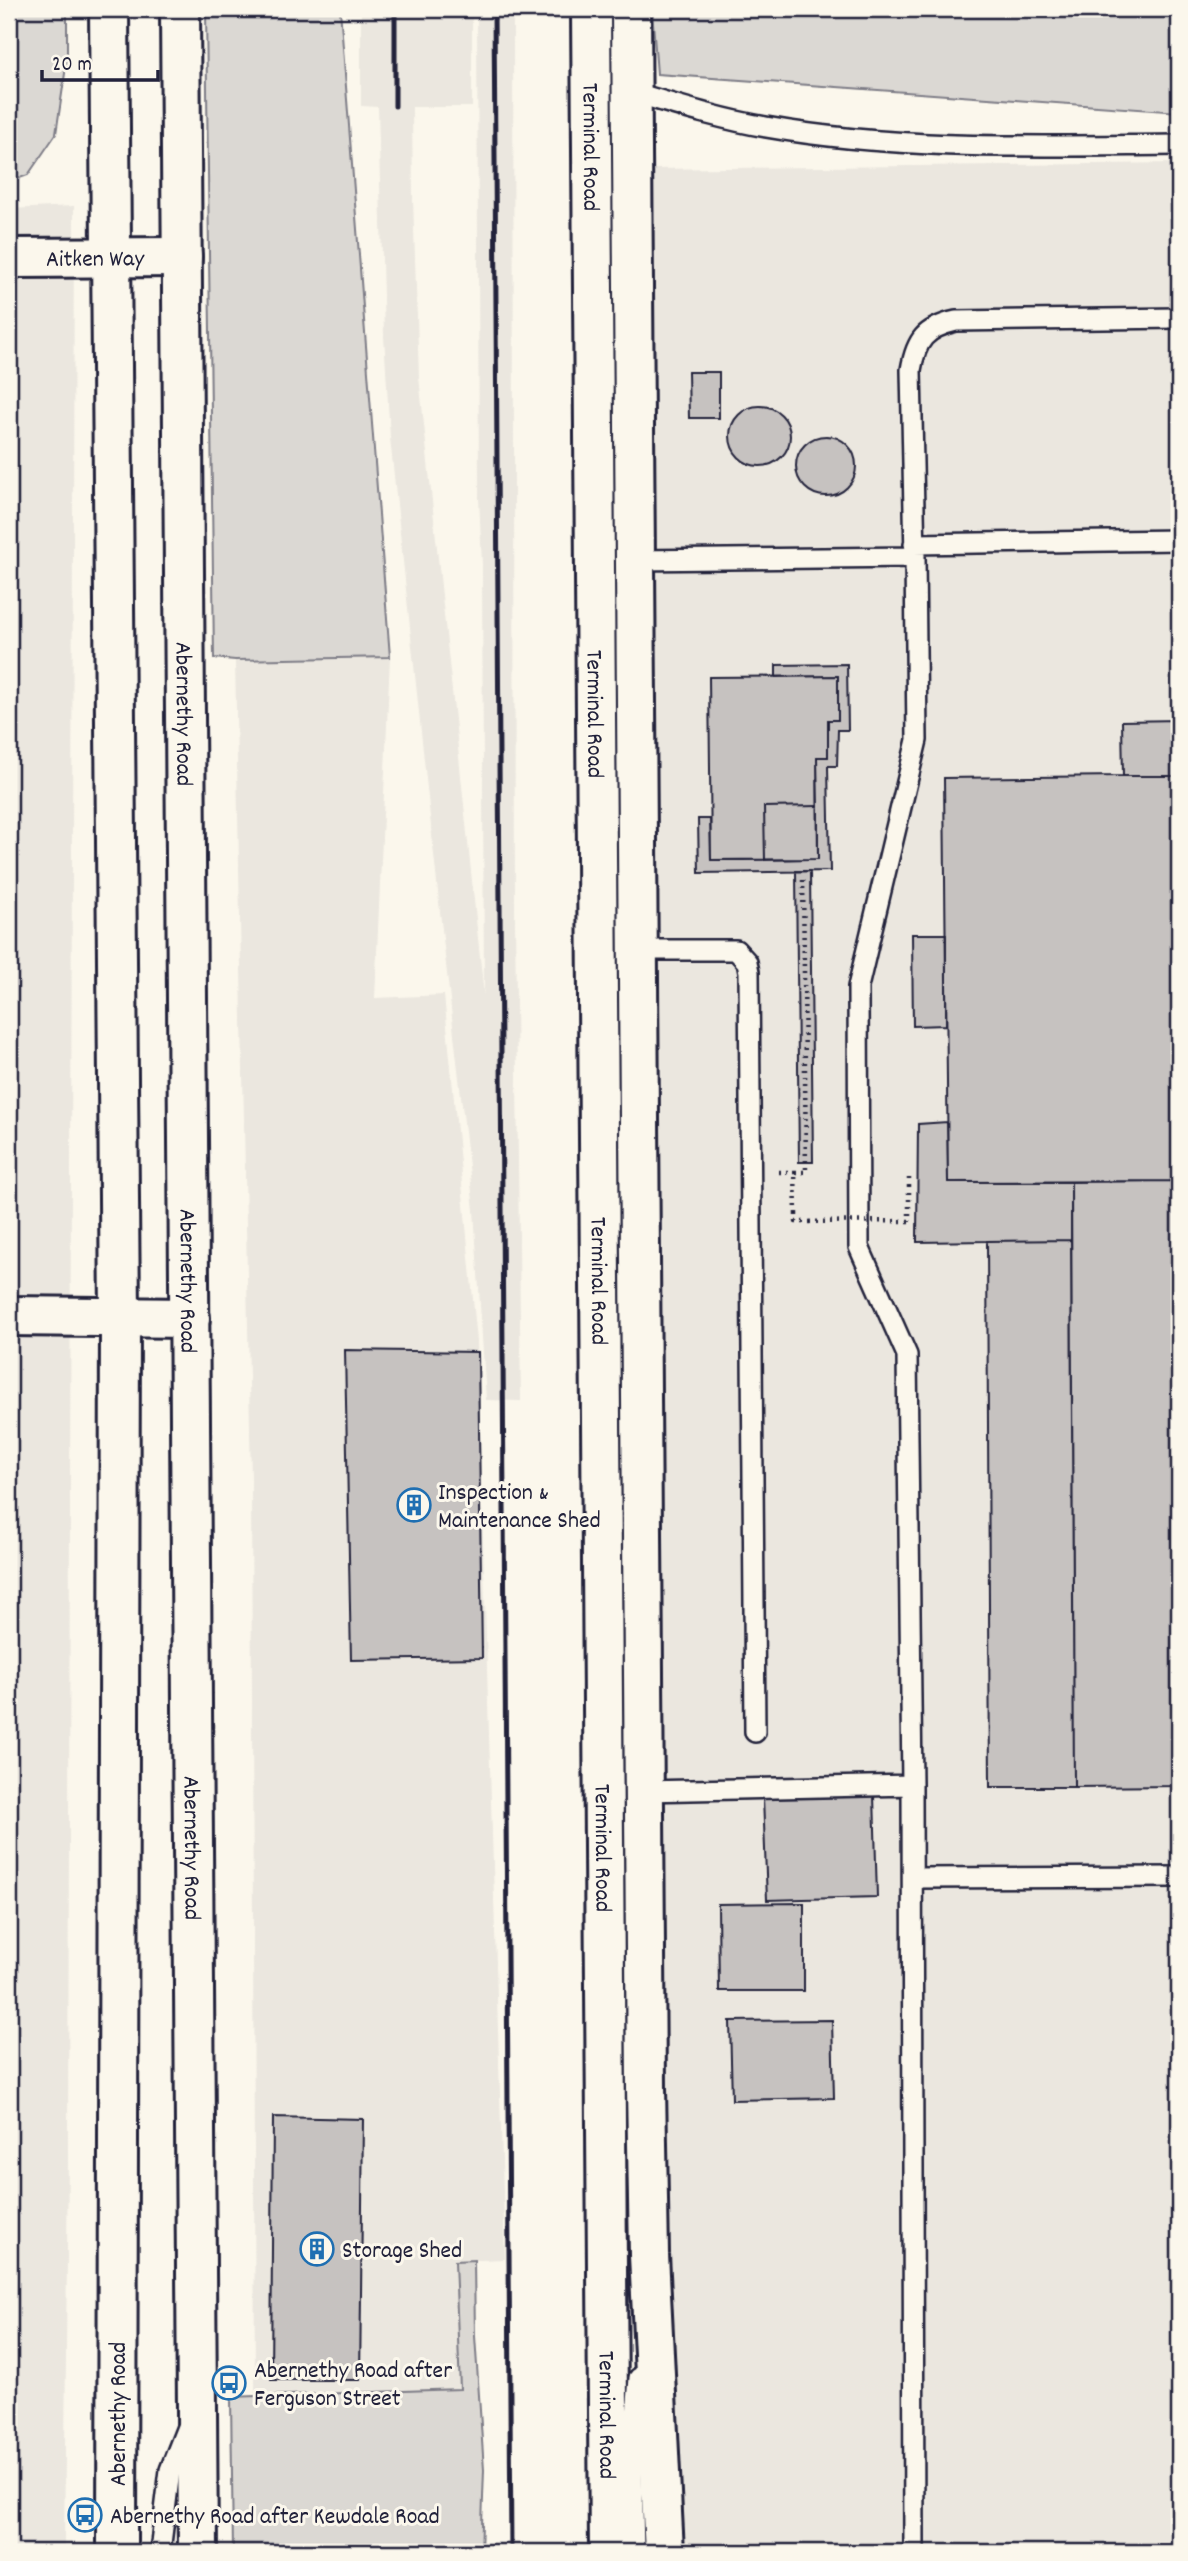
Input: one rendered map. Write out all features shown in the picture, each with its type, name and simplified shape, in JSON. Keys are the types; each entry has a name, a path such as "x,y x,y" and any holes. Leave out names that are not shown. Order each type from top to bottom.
{"street":[{"name":"Abernethy Road","path":"109,9 120,1317 117,2552"},
{"name":"Abernethy Road","path":"180,9 198,2552"},
{"name":"Terminal Road","path":"591,9 609,2552"},
{"path":"631,9 649,2255 664,2552"},
{"name":"Aitken Way","path":"9,258 182,257"},
{"path":"9,1316 190,1318"}],"lane":[{"path":"632,92 765,127 854,138 1007,146 1179,145"},
{"path":"914,2552 914,1878 906,1355 859,1247 858,987 917,740 911,370 914,353 922,336 939,325 956,321 1179,318"},
{"path":"636,560 1179,540"},
{"path":"639,950 736,950 747,962 749,972 755,1732"},
{"path":"644,1791 912,1785"},
{"path":"914,1878 1179,1877"},
{"path":"634,2552 632,2467 649,2255"},
{"path":"160,2552 170,2470 198,2400"}],"path":[{"path":"795,1172 806,1172 803,876"},
{"path":"795,1184 796,1222 909,1221 909,1178"}],"shaded area":[{"path":"9,9 67,9 67,60 56,134 28,175 9,182"},
{"path":"206,9 340,9 390,657 235,660 214,658"},
{"path":"361,9 472,9 472,107 412,107 413,199 419,377 484,995 477,9 513,9 515,920 521,1401 486,1400 474,1210 390,438 384,336 378,107 361,106"},
{"path":"652,9 1179,9 1179,112 657,74"},
{"path":"1179,163 1179,2552 681,2552 665,2238 649,169"},
{"path":"74,206 68,2155 64,2552 9,2552 9,209"},
{"path":"390,657 375,998 444,995 477,1341 505,2259 455,2261 461,2389 255,2397 251,1482 235,661"},
{"path":"474,2260 475,2336 484,2470 481,2552 233,2552 231,2397 460,2389 455,2261"}],"building":[{"path":"688,372 719,372 719,418 689,418"},
{"path":"760,406 777,411 785,419 790,436 785,453 777,461 760,466 743,461 735,453 730,436 735,419 743,411"},
{"path":"826,436 843,441 851,449 856,466 851,483 843,491 826,496 809,491 801,483 796,466 801,449 809,441"},
{"path":"847,664 848,730 838,730 837,766 828,766 830,871 699,873 698,819 710,819 711,860 818,859 817,757 828,757 828,720 838,720 838,676 776,677 776,665"},
{"path":"838,676 838,720 828,720 828,757 817,757 818,806 764,807 765,860 711,860 709,677"},
{"path":"1179,720 1179,776 1123,776 1122,721"},
{"path":"1179,776 1179,1181 948,1182 944,778"},
{"path":"818,806 818,859 765,860 764,807"},
{"path":"796,871 810,871 813,1162 799,1162"},
{"path":"912,934 946,934 946,1025 913,1026"},
{"path":"947,1122 948,1182 1071,1182 1071,1240 917,1242 918,1124"},
{"path":"1179,1181 1179,1786 1074,1787 1071,1182"},
{"path":"1071,1240 1074,1787 990,1787 987,1241"},
{"name":"Inspection & Maintenance Shed","path":"345,1350 478,1352 482,1658 351,1660"},
{"path":"874,1795 877,1897 767,1900 763,1798"},
{"path":"804,1903 804,1991 719,1991 718,1904"},
{"path":"832,2020 834,2098 732,2100 730,2021"},
{"name":"Storage Shed","path":"273,2117 363,2119 360,2380 271,2380"}],"railway":[{"path":"395,9 395,106"},
{"path":"494,9 511,2552"}],"place":[{"name":"Inspection & Maintenance Shed","path":"414,1505"},
{"name":"Storage Shed","path":"317,2249"},
{"name":"Abernethy Road after Ferguson Street","path":"229,2383"},
{"name":"Abernethy Road after Kewdale Road","path":"85,2515"}]}
